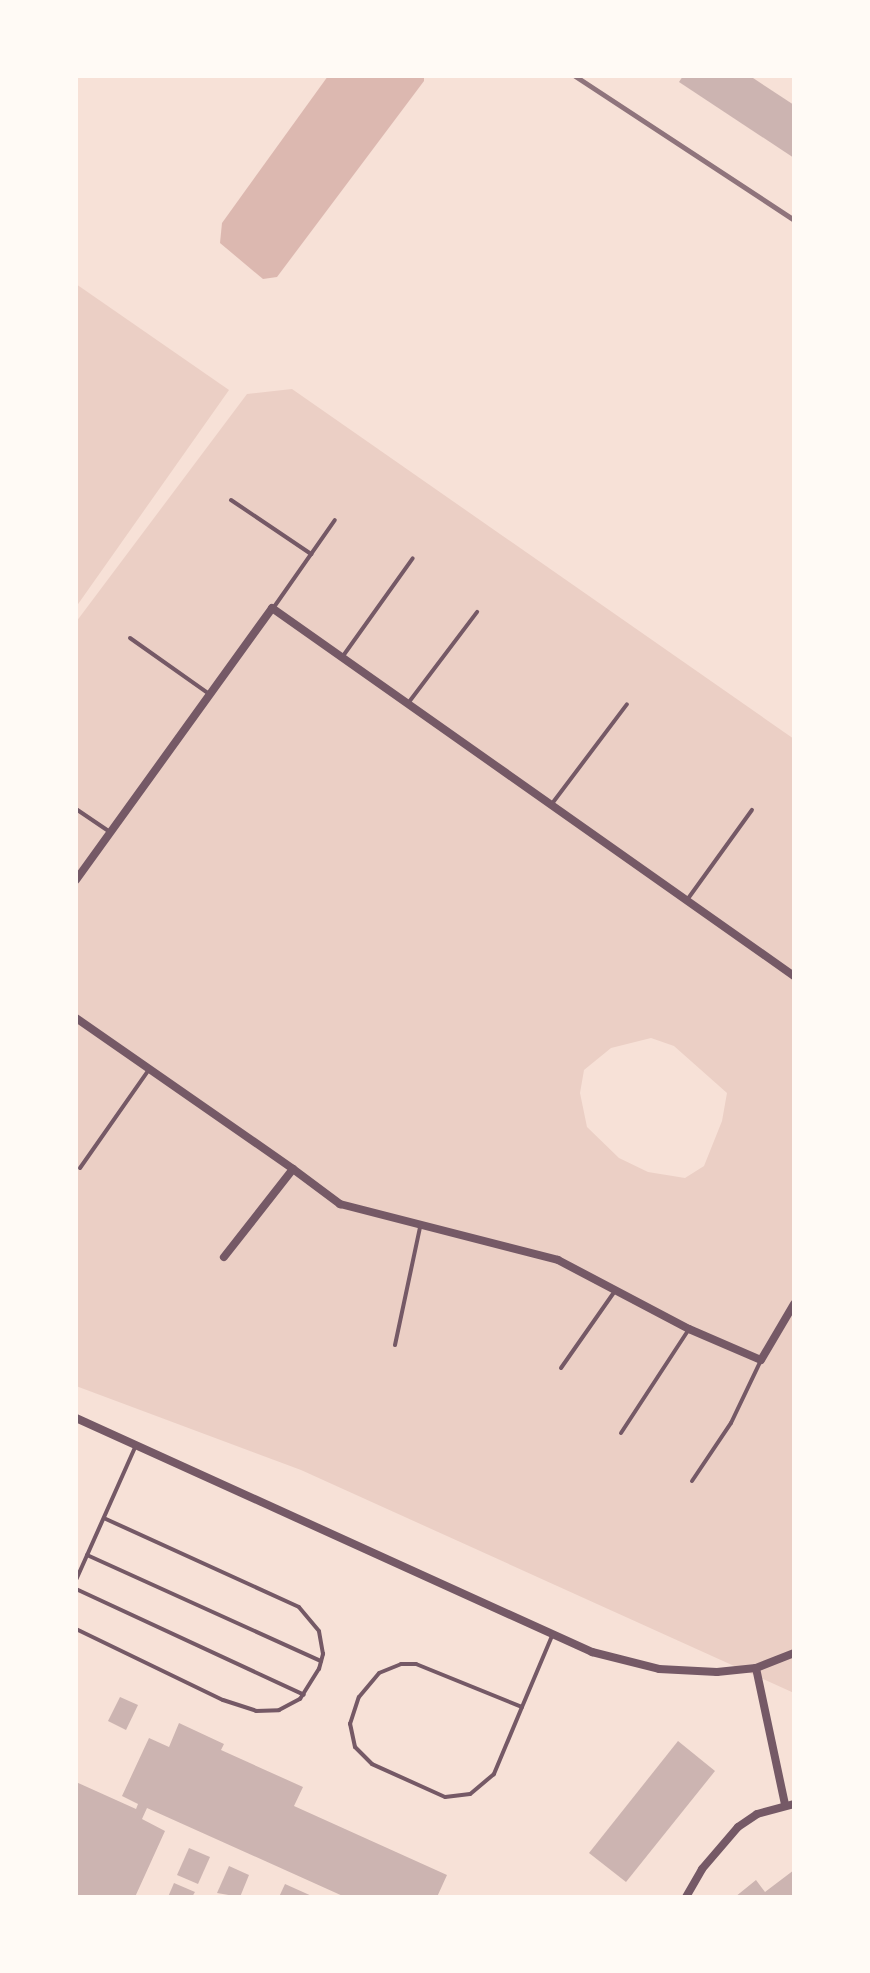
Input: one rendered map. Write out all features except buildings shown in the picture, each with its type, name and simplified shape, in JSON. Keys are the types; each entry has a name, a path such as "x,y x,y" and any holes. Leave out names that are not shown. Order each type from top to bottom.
{"street":[{"path":"76,880 272,608 794,976"},
{"path":"76,1018 340,1204 558,1260 689,1329 761,1360 791,1315 794,1304"},
{"path":"224,1257 293,1169"},
{"path":"76,1418 592,1652 645,1667 697,1671 756,1668 794,1653"},
{"path":"686,1897 702,1869 738,1827 757,1814 790,1804 756,1668"}],"lane":[{"path":"231,500 311,554"},
{"path":"272,608 335,520"},
{"path":"343,656 413,558"},
{"path":"408,704 477,612"},
{"path":"130,638 210,695"},
{"path":"551,805 627,704"},
{"path":"76,809 110,832"},
{"path":"687,900 752,810"},
{"path":"80,1168 150,1069"},
{"path":"395,1345 421,1224"},
{"path":"561,1368 615,1291"},
{"path":"621,1433 689,1329"},
{"path":"692,1481 731,1423 761,1360"},
{"path":"76,1580 136,1445"},
{"path":"76,1629 223,1700 256,1711 287,1708 304,1695 321,1661 319,1631 299,1607 104,1518"},
{"path":"87,1555 321,1661"},
{"path":"76,1589 304,1695"},
{"path":"522,1707 416,1664 401,1664 379,1673 367,1684 351,1716 351,1732 355,1747 372,1764 445,1797 462,1797 483,1786 494,1774 553,1634"}],"shaded area":[{"path":"328,76 424,76 424,81 277,277 263,279 220,243 222,223"},
{"path":"76,284 229,390 76,607"},
{"path":"292,389 794,739 794,1693 301,1470 76,1386 76,622 247,394","holes":["651,1038 674,1046 727,1093 722,1121 704,1166 685,1178 648,1172 619,1158 587,1127 580,1093 584,1070 611,1048"]}],"railway":[{"path":"575,76 794,220"}]}
